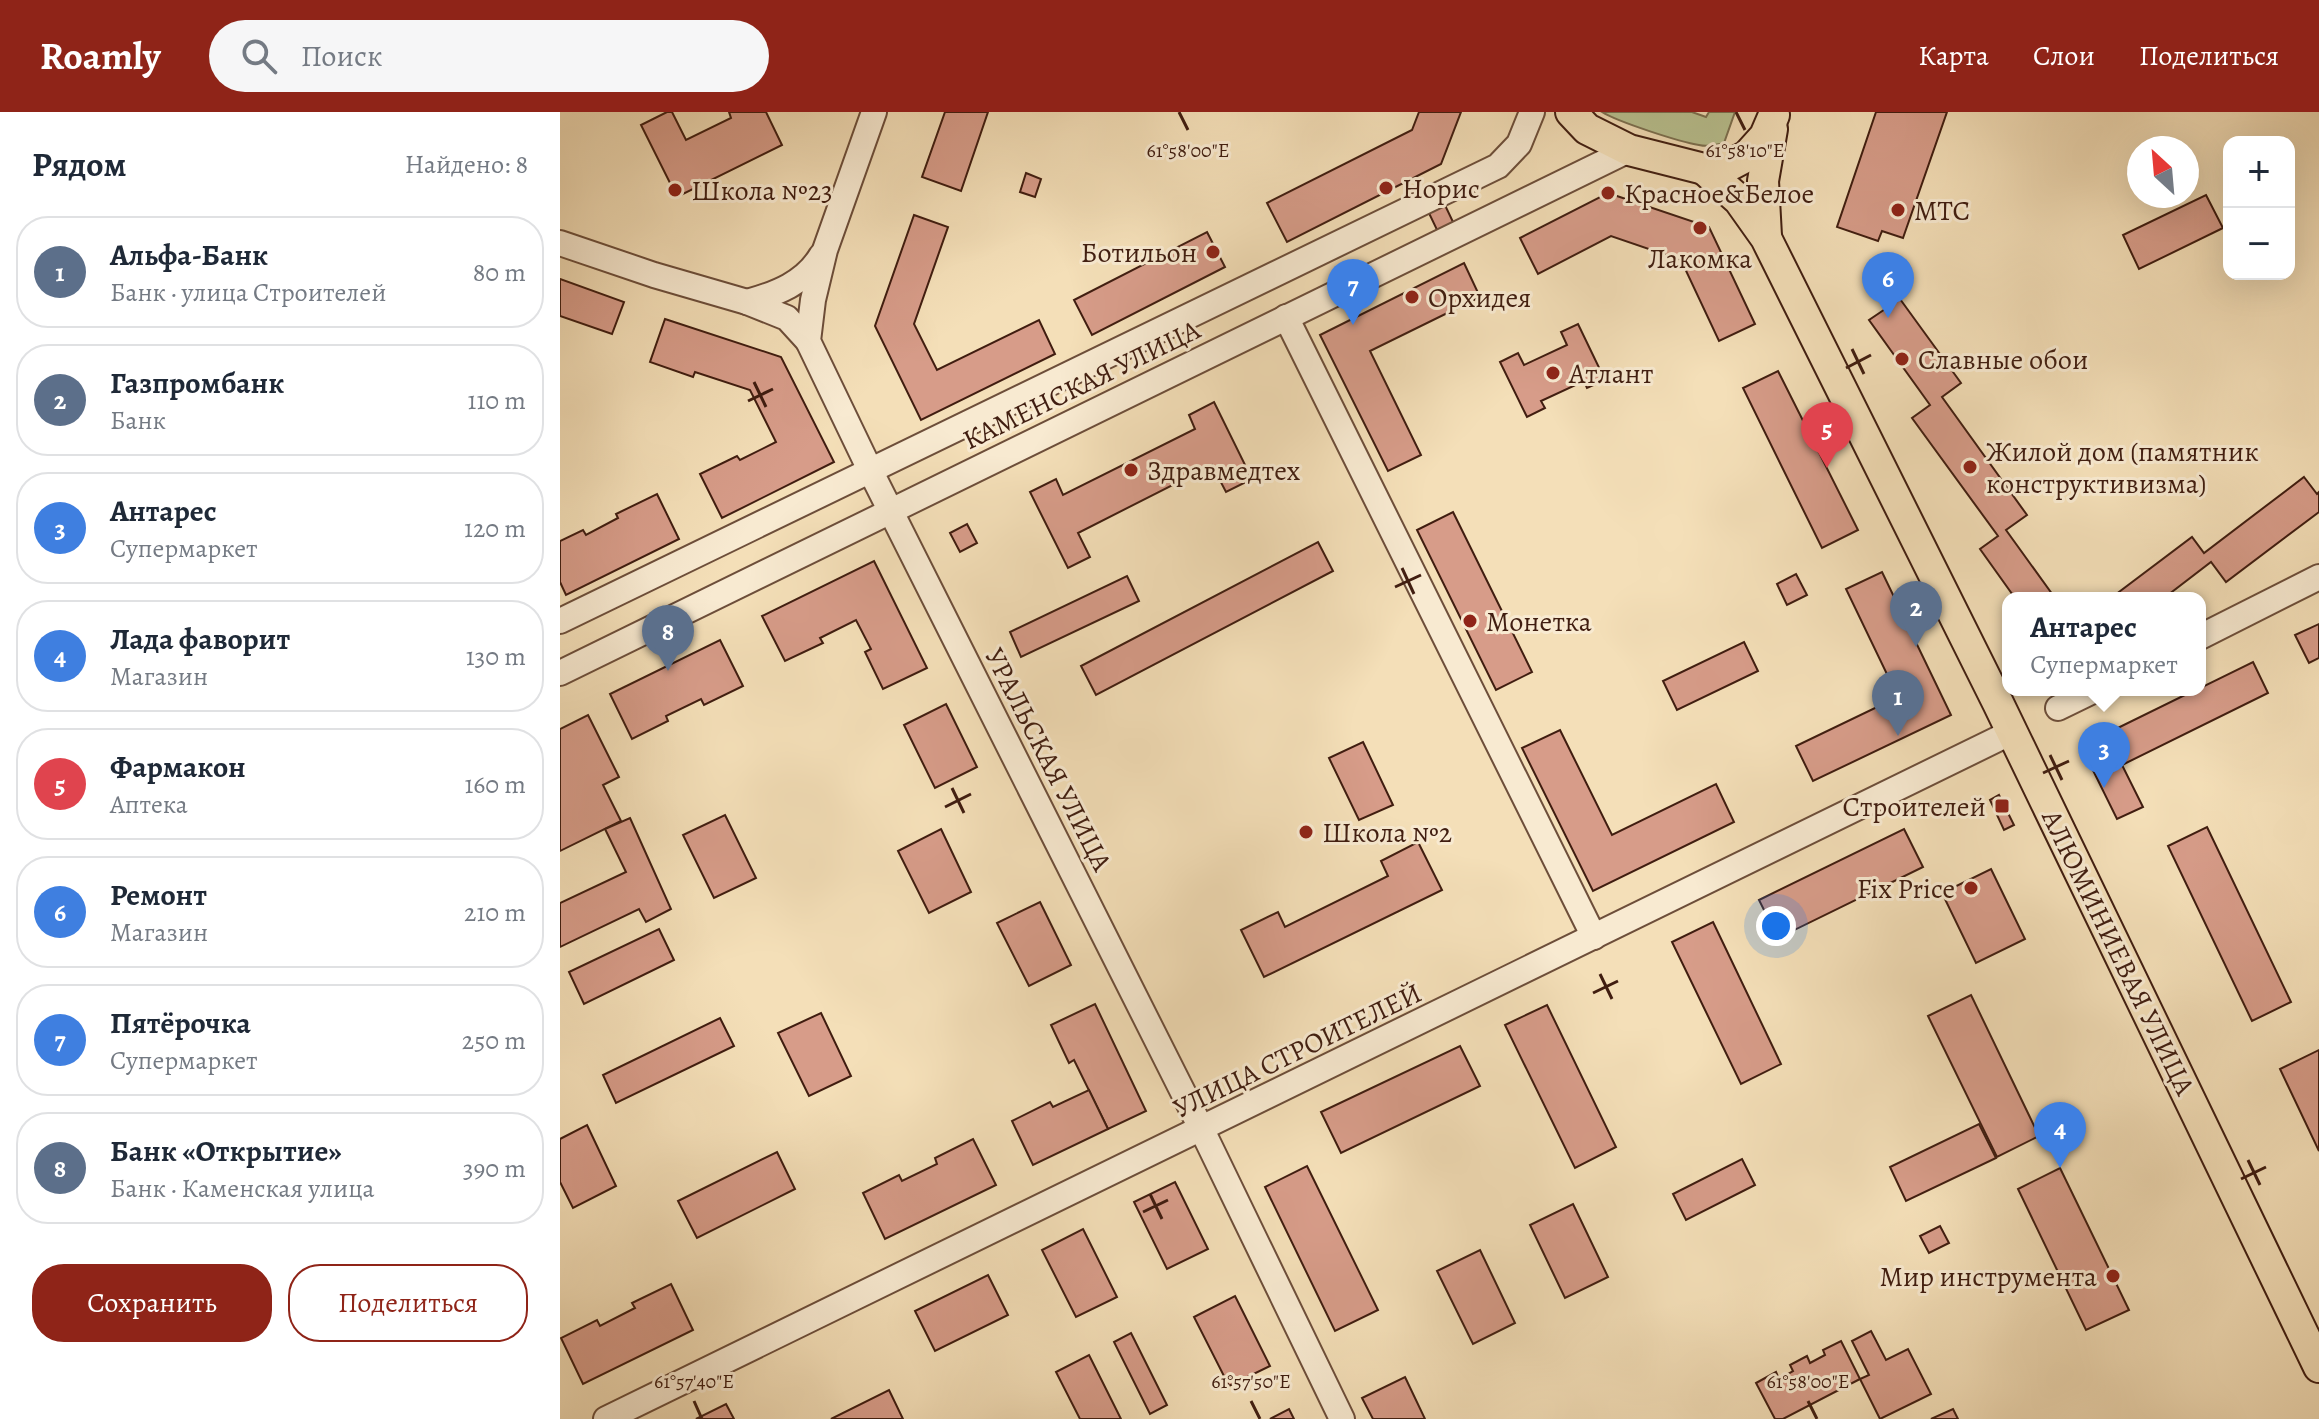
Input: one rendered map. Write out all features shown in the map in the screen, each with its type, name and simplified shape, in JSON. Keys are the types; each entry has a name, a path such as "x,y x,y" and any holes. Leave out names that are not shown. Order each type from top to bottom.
{"main road":[{"path":"1571,112 1587,129 1629,150 1704,169 1732,164 1747,156 1765,136 1775,114"},
{"path":"1766,238 1763,181 1775,114"},
{"path":"1704,169 1739,200 1766,238"},
{"name":"АЛЮМИНИЕВАЯ УЛИЦА","path":"1766,238 2012,732 2319,1367"}],"street":[{"path":"808,341 813,300 825,250 874,112"},
{"name":"КАМЕНСКАЯ УЛИЦА","path":"560,621 1498,166 1519,144 1532,112"},
{"name":"КАМЕНСКАЯ УЛИЦА","path":"560,673 1629,150"},
{"path":"1451,190 1469,227"},
{"path":"560,243 747,302 787,318 808,341"},
{"path":"747,302 769,296 802,278 825,250"},
{"path":"1286,317 1594,937"},
{"name":"УРАЛЬСКАЯ УЛИЦА","path":"808,341 890,511 1202,1130 1342,1419"},
{"path":"2206,634 2319,577"},
{"path":"2058,708 2083,696"},
{"name":"УЛИЦА СТРОИТЕЛЕЙ","path":"606,1419 2012,732"}],"green space":[{"path":"1602,112 1692,112 1706,117 1709,112 1735,112 1724,143 1706,146 1649,131"}],"building":[{"path":"672,112 686,140 731,118 729,112 766,112 782,145 677,197 641,125"},
{"path":"945,112 988,112 961,191 922,177"},
{"path":"1419,112 1461,112 1441,164 1287,242 1267,203 1412,130"},
{"path":"1876,112 1947,112 1903,238 1882,231 1878,241 1837,227"},
{"path":"1026,173 1041,179 1035,197 1020,192"},
{"path":"1608,193 1709,227 1755,324 1719,341 1681,260 1611,236 1538,274 1520,238"},
{"path":"2206,195 2223,228 2139,269 2123,235 2179,208 2199,208 2199,198"},
{"path":"1443,201 1454,224 1438,232 1427,209"},
{"path":"914,215 948,227 914,324 937,370 1039,320 1055,354 921,420 875,326"},
{"path":"1207,232 1225,267 1092,335 1074,300"},
{"path":"1464,263 1480,297 1370,351 1421,455 1388,471 1320,335"},
{"path":"560,279 624,302 612,334 560,316"},
{"name":"Жилой дом (памятник конструктивизма)","path":"1900,299 1961,383 1942,397 2027,515 2006,530 2051,592 2011,592 1980,549 1998,536 1912,418 1930,405 1869,320"},
{"path":"665,319 781,357 834,462 722,518 700,474 737,456 740,460 776,442 750,390 695,372 693,377 650,362"},
{"name":"Атлант","path":"1578,324 1605,380 1587,388 1584,381 1541,401 1545,408 1527,417 1500,362 1518,353 1524,365 1567,345 1561,332"},
{"path":"1778,371 1858,530 1822,548 1743,388"},
{"path":"1214,402 1252,479 1226,492 1212,465 1078,533 1090,557 1068,568 1030,492 1056,479 1063,495 1195,429 1189,415"},
{"name":"Жилой дом (памятник конструктивизма)","path":"2304,477 2317,494 2319,492 2319,512 2226,582 2211,562 2172,592 2119,592 2192,537 2204,553"},
{"path":"657,494 679,539 566,595 560,582 560,541 583,530 586,535 618,518 616,514"},
{"path":"1453,512 1532,672 1496,690 1417,530"},
{"path":"967,524 977,543 960,552 950,533"},
{"path":"1318,542 1333,571 1096,695 1081,666"},
{"path":"874,561 927,668 883,689 865,652 871,649 856,620 820,638 823,643 785,661 762,616"},
{"path":"1882,572 1951,715 1813,781 1796,746 1898,697 1846,589"},
{"path":"1796,574 1807,595 1787,605 1777,584"},
{"path":"1127,576 1139,601 1021,657 1010,632"},
{"path":"2319,624 2319,658 2309,663 2295,635"},
{"path":"720,640 743,686 704,705 701,699 666,716 668,721 632,739 610,694"},
{"path":"1744,642 1758,671 1677,710 1663,681"},
{"path":"2253,662 2268,693 2122,765 2143,807 2117,819 2081,746 2183,696 2206,696 2206,685"},
{"path":"946,704 977,767 935,788 904,725"},
{"path":"588,715 619,777 603,785 621,821 560,851 560,729"},
{"path":"1560,730 1612,835 1716,784 1734,822 1593,891 1522,748"},
{"path":"1363,742 1393,805 1359,820 1329,758"},
{"path":"1999,795 2014,825 2004,830 1990,800"},
{"path":"725,815 756,878 714,898 683,835"},
{"path":"630,818 671,909 646,922 639,909 560,947 560,903 626,872 605,829"},
{"path":"2207,827 2291,1002 2252,1021 2168,846"},
{"path":"941,829 971,892 929,913 898,851"},
{"path":"1904,829 1923,867 1778,938 1759,900"},
{"path":"1418,842 1442,890 1264,977 1241,930 1278,912 1285,927 1388,876 1381,861"},
{"path":"1991,869 2025,939 1976,963 1942,893"},
{"path":"1040,902 1071,965 1029,986 997,923"},
{"path":"1713,922 1781,1064 1741,1084 1672,942"},
{"path":"659,929 674,960 584,1004 569,972"},
{"path":"1971,995 2039,1136 1997,1157 1928,1016"},
{"path":"1095,1004 1146,1111 1108,1129 1074,1060 1069,1063 1051,1025"},
{"path":"1547,1005 1616,1147 1575,1168 1505,1025"},
{"path":"821,1013 851,1076 809,1096 778,1033"},
{"path":"720,1018 734,1046 616,1103 603,1075"},
{"path":"1460,1046 1480,1086 1341,1153 1321,1112"},
{"path":"2319,1050 2319,1151 2280,1069"},
{"path":"1089,1090 1108,1129 1033,1165 1012,1121 1050,1102 1053,1107"},
{"path":"1979,1124 1996,1158 1906,1201 1890,1167"},
{"path":"587,1125 616,1186 573,1208 560,1182 560,1139"},
{"path":"973,1139 996,1185 885,1239 863,1193 899,1175 902,1181 937,1164 935,1158"},
{"path":"777,1152 795,1189 697,1238 678,1201"},
{"path":"1742,1159 1755,1185 1686,1220 1673,1194"},
{"path":"1307,1166 1378,1310 1335,1331 1265,1187"},
{"path":"2060,1168 2129,1310 2086,1330 2018,1189"},
{"path":"1175,1182 1208,1249 1167,1269 1134,1202"},
{"path":"1573,1204 1608,1277 1565,1298 1530,1225"},
{"path":"1940,1226 1949,1243 1929,1253 1920,1236"},
{"path":"1083,1229 1117,1297 1076,1317 1042,1250"},
{"path":"1480,1250 1515,1323 1473,1344 1437,1271"},
{"path":"988,1275 1008,1315 935,1351 915,1311"},
{"path":"671,1284 693,1330 583,1384 561,1338 597,1320 600,1326 635,1308 632,1303"},
{"path":"1235,1296 1270,1366 1229,1386 1194,1317"},
{"path":"1871,1331 1886,1360 1908,1349 1931,1394 1880,1419 1860,1379 1869,1375 1852,1341"},
{"path":"1131,1333 1167,1405 1150,1414 1114,1342"},
{"path":"1841,1341 1860,1379 1783,1419 1775,1419 1756,1383 1776,1372 1779,1379 1793,1371 1790,1365 1807,1356 1810,1363 1825,1355 1823,1350"},
{"path":"1089,1355 1121,1419 1080,1419 1056,1372"},
{"path":"1405,1377 1425,1419 1373,1419 1362,1398"},
{"path":"889,1390 903,1419 831,1419"},
{"path":"726,1404 734,1419 696,1419"},
{"path":"1289,1409 1294,1419 1270,1419"},
{"path":"1953,1409 1958,1419 1931,1419"}],"place":[{"name":"Норис","path":"1386,188"},
{"name":"Школа №23","path":"675,190"},
{"name":"Красное&Белое","path":"1608,193"},
{"name":"МТС","path":"1898,210"},
{"name":"Лакомка","path":"1700,228"},
{"name":"Ботильон","path":"1213,252"},
{"name":"Орхидея","path":"1412,297"},
{"name":"Ремонт","path":"1888,318"},
{"name":"Пятёрочка","path":"1353,325"},
{"name":"Славные обои","path":"1902,359"},
{"name":"Атлант","path":"1553,373"},
{"name":"Жилой дом (памятник конструктивизма)","path":"1970,467"},
{"name":"Фармакон","path":"1827,468"},
{"name":"Здравмедтех","path":"1131,470"},
{"name":"Монетка","path":"1470,621"},
{"name":"Газпромбанк","path":"1916,647"},
{"name":"Банк «Открытие»","path":"668,671"},
{"name":"Альфа-Банк","path":"1898,736"},
{"name":"Антарес","path":"2104,788"},
{"name":"Строителей","path":"2002,806"},
{"name":"Школа №2","path":"1306,832"},
{"name":"Fix Price","path":"1971,888"},
{"name":"Лада фаворит","path":"2060,1168"},
{"name":"Мир инструмента","path":"2113,1276"}]}
